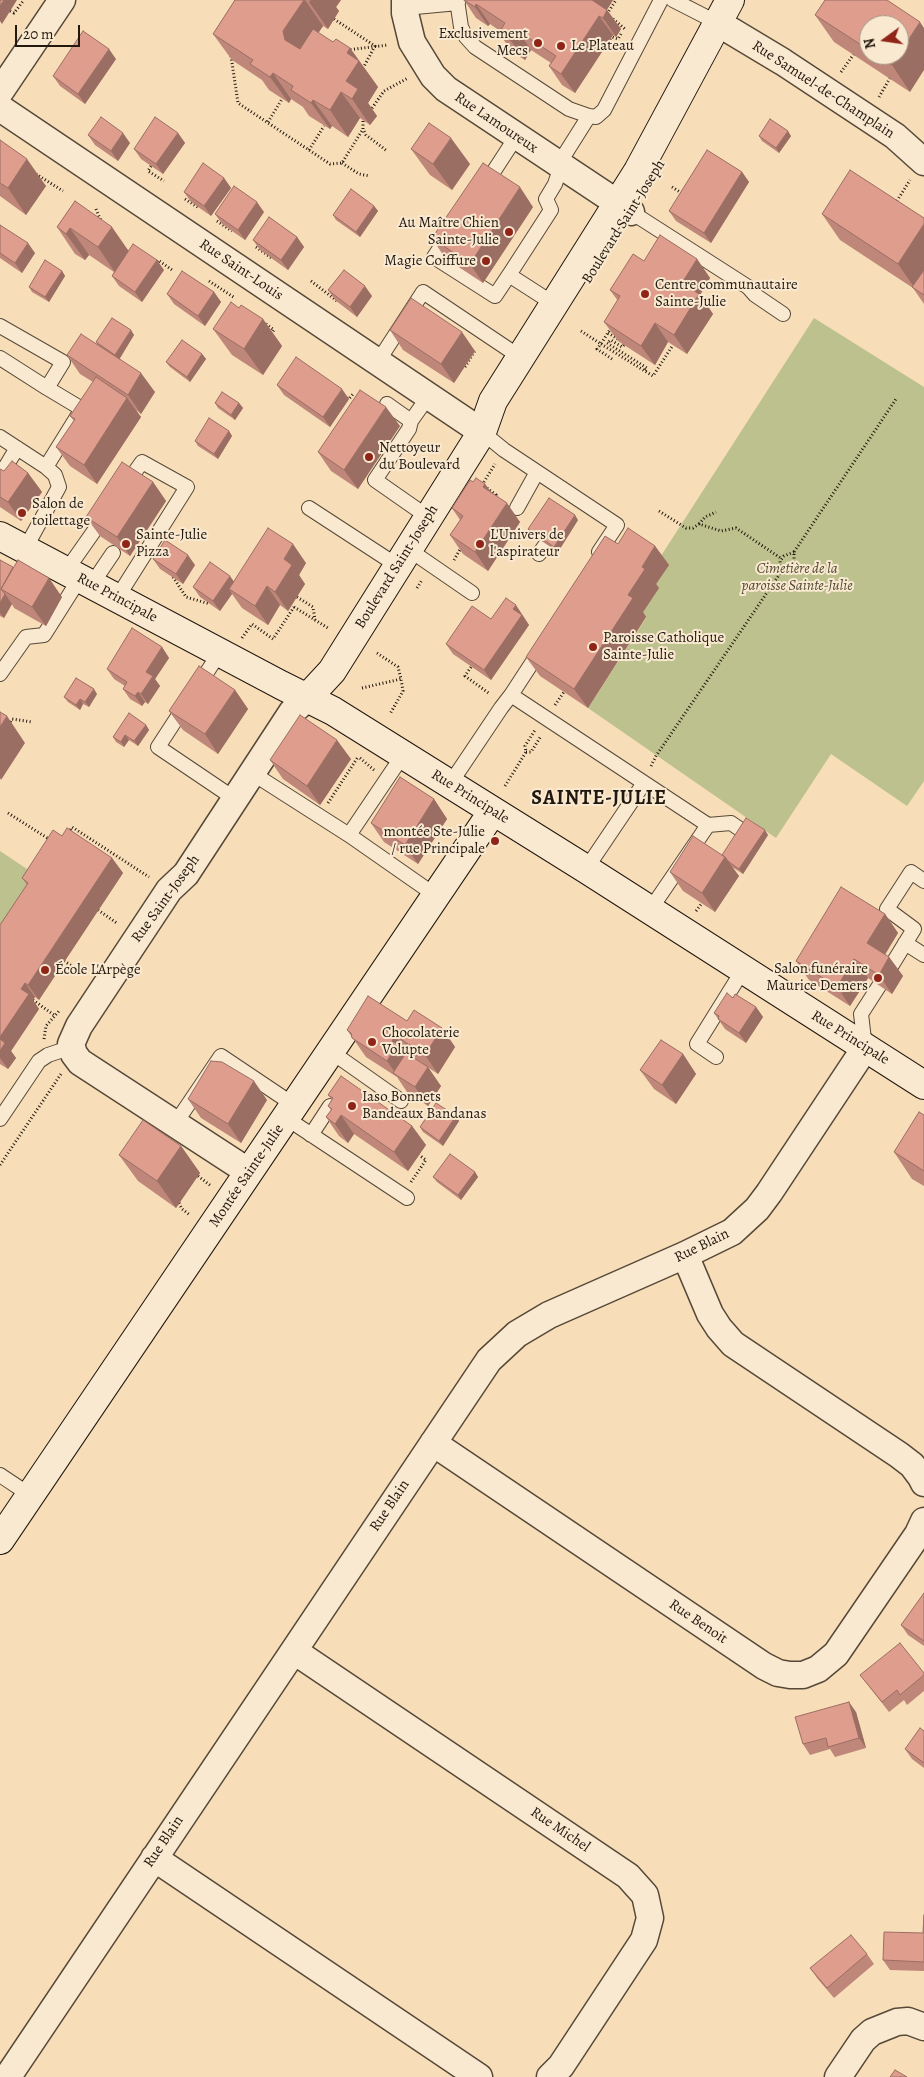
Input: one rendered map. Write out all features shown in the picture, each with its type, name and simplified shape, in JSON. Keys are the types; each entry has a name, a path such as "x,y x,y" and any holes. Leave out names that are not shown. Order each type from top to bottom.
{"street":[{"path":"0,92 62,0"},
{"name":"Boulevard Saint-Joseph","path":"307,698 332,671 482,432 493,401 554,304 624,208 663,160 727,18 749,0"},
{"name":"Rue Lamoureux","path":"405,4 412,42 428,68 446,89 624,208"},
{"name":"Rue Samuel-de-Champlain","path":"727,18 783,62 908,146 918,169"},
{"name":"Rue Saint-Louis","path":"0,108 482,432"},
{"name":"Boulevard Saint-Joseph","path":"482,432 507,410 624,208"},
{"name":"Rue Principale","path":"0,536 117,598 229,649 307,698 333,711 586,869 924,1085"},
{"name":"Rue Saint-Joseph","path":"68,1057 74,1035 164,897 186,874 292,712 307,698"},
{"name":"Montée Sainte-Julie","path":"0,1540 493,811"},
{"name":"Rue Blain","path":"10,2071 489,1360 517,1334 532,1324 569,1305 685,1255 732,1232 757,1209 865,1048"},
{"path":"68,1057 74,1054 80,1062 249,1172"},
{"path":"685,1255 710,1314 730,1341 899,1455 912,1465 924,1483"},
{"name":"Rue Benoit","path":"433,1443 764,1666 778,1673 790,1676 803,1675 818,1669 836,1654 918,1534 924,1521"},
{"name":"Rue Michel","path":"294,1651 628,1876 645,1895 650,1918 644,1940 561,2066 550,2077"},
{"path":"154,1858 479,2077"},
{"path":"838,2077 863,2040 872,2032 897,2022 908,2021 924,2027"}],"lane":[{"path":"405,4 457,2 461,27 466,37 475,47 569,109 596,117 604,110 661,0"},
{"path":"673,0 727,18"},
{"path":"455,226 434,257 495,296 551,210 546,199 555,184 565,154 589,116"},
{"path":"475,195 485,180 492,174 516,137"},
{"path":"624,208 748,287 755,295 783,314"},
{"path":"509,275 554,304"},
{"path":"377,363 423,292 520,357"},
{"path":"0,326 70,362 47,388"},
{"path":"0,358 95,418"},
{"path":"428,397 411,420 409,429 375,480 428,517"},
{"path":"387,404 411,420"},
{"path":"46,467 82,409"},
{"path":"482,432 504,450 617,525 589,567"},
{"path":"0,437 55,475 59,491 25,549"},
{"path":"0,476 17,448"},
{"path":"0,674 26,637 44,635 79,578 117,498 142,462 187,487 117,598"},
{"path":"516,508 537,472"},
{"path":"309,508 472,593"},
{"path":"79,578 113,553"},
{"path":"450,784 501,708 512,696 546,641"},
{"path":"229,649 158,747 235,799"},
{"path":"512,696 708,825 731,823 744,832"},
{"path":"349,835 404,755"},
{"path":"252,772 349,835 435,895"},
{"path":"586,869 644,782"},
{"path":"650,910 708,825"},
{"path":"890,968 914,929 887,909 911,872 924,881"},
{"path":"905,943 924,955"},
{"path":"716,1057 697,1044 743,970"},
{"path":"865,1048 861,1014 879,986"},
{"path":"330,1051 401,1101"},
{"path":"175,1124 221,1056 290,1112 311,1135 404,1197"},
{"path":"0,1119 44,1057 68,1057"},
{"path":"311,1135 330,1106"},
{"path":"0,1475 30,1496"}],"path":[{"path":"10,11 14,13 24,0"},
{"path":"606,46 612,37 618,39 620,33 625,28 606,15 616,0"},
{"path":"334,19 375,46"},
{"path":"342,50 412,42"},
{"path":"362,70 375,46"},
{"path":"838,77 854,54"},
{"path":"230,55 238,103 330,164 342,163 359,174 370,176"},
{"path":"370,111 384,91 428,68"},
{"path":"875,103 890,78"},
{"path":"268,122 282,99"},
{"path":"363,121 363,129 366,135 387,150"},
{"path":"309,150 324,126"},
{"path":"342,163 363,129"},
{"path":"151,166 148,171 164,181"},
{"path":"891,211 918,169"},
{"path":"30,170 63,191"},
{"path":"672,187 690,198"},
{"path":"185,198 200,208"},
{"path":"96,209 102,224"},
{"path":"218,222 232,231"},
{"path":"256,246 273,259"},
{"path":"155,264 158,260 172,270"},
{"path":"209,281 235,298"},
{"path":"311,282 340,304"},
{"path":"258,320 274,330 268,337"},
{"path":"612,326 597,349 612,359"},
{"path":"581,331 653,376 673,345"},
{"path":"608,333 618,340"},
{"path":"624,345 622,347 611,340 607,344 647,368 644,371"},
{"path":"464,367 477,348"},
{"path":"342,394 349,399 353,394"},
{"path":"656,756 781,572 790,569 794,563 794,552 896,399"},
{"path":"482,485 496,495 493,499"},
{"path":"659,511 686,528 693,528 705,517 716,512"},
{"path":"699,524 721,531 736,528 782,558"},
{"path":"457,553 467,538"},
{"path":"781,572 780,561 784,556 794,552"},
{"path":"173,577 186,597 210,604"},
{"path":"297,597 313,607 315,620"},
{"path":"229,649 252,624 273,638 293,606 328,628"},
{"path":"377,653 398,667 401,679 403,691 390,714"},
{"path":"471,667 465,676 495,697"},
{"path":"362,688 401,679"},
{"path":"558,701 564,692"},
{"path":"6,730 12,719 32,722"},
{"path":"505,786 526,752 525,746 536,730"},
{"path":"526,752 531,752 542,734"},
{"path":"325,808 358,758"},
{"path":"8,813 60,846"},
{"path":"64,840 72,827 153,879"},
{"path":"98,910 122,927"},
{"path":"64,961 90,977"},
{"path":"33,1000 54,1015"},
{"path":"0,1165 68,1057"},
{"path":"404,1197 426,1160 419,1155"},
{"path":"198,1176 218,1190"},
{"path":"179,1203 182,1209 198,1220"}],"green space":[{"name":"Cimetière de la paroisse Sainte-Julie","path":"814,318 924,387 924,781 907,806 831,754 776,838 588,708 646,618 642,614 655,586 659,559"},
{"path":"0,851 39,877 0,935"}],"building":[{"path":"235,0 304,0 283,31 285,40 300,49 313,29 333,42 336,39 350,48 347,53 359,61 346,81 358,89 352,99 341,92 330,110 313,100 311,103 291,90 293,86 273,73 270,77 250,64 253,60 213,34"},
{"name":"Le Plateau","path":"464,0 592,0 607,10 603,18 599,16 561,74 549,66 556,56 518,31 511,41 499,33 505,23 476,4 475,7"},
{"path":"825,0 887,0 920,22 909,39 909,15 859,15 859,44 815,15"},
{"path":"83,31 109,49 78,94 53,76"},
{"path":"101,117 123,133 111,151 88,135"},
{"path":"155,117 178,133 156,164 134,149"},
{"path":"770,119 788,131 776,148 759,136"},
{"path":"429,123 451,138 433,164 411,149"},
{"path":"0,140 27,159 8,188 0,183"},
{"path":"707,150 742,172 704,233 669,211"},
{"path":"203,163 224,178 204,206 184,192"},
{"path":"483,163 520,187 470,264 432,238"},
{"path":"850,170 924,218 924,224 898,264 822,214"},
{"path":"234,186 257,202 238,230 215,214"},
{"path":"351,189 374,206 356,232 333,215"},
{"path":"75,201 112,227 98,247 70,228 66,234 57,227"},
{"path":"269,217 297,237 281,260 253,240"},
{"path":"0,225 28,243 15,263 0,253"},
{"path":"660,235 697,259 682,283 699,294 674,335 655,323 641,346 604,322 620,296 610,290 633,254 644,261"},
{"path":"133,244 157,260 135,292 112,276"},
{"path":"45,260 62,271 45,297 29,287"},
{"path":"344,270 365,286 350,307 328,290"},
{"path":"924,270 924,295 912,287"},
{"path":"182,271 214,292 198,316 167,294"},
{"path":"411,298 462,332 441,364 390,330"},
{"path":"231,302 239,308 241,305 263,319 244,349 213,329"},
{"path":"112,318 131,330 115,355 96,342"},
{"path":"81,334 141,373 128,395 67,355"},
{"path":"182,340 202,354 187,377 166,362"},
{"path":"296,357 342,389 323,417 277,385"},
{"path":"96,377 127,398 84,465 56,447 75,419 70,416"},
{"path":"360,390 386,407 344,470 318,452"},
{"path":"222,392 239,403 231,415 215,403"},
{"path":"209,418 229,431 214,454 195,441"},
{"path":"12,461 28,473 8,502 0,497 0,469 4,471"},
{"path":"122,462 153,482 117,537 86,517"},
{"path":"476,478 485,484 483,487 507,503 475,552 450,535 463,516 452,508 470,480 473,482"},
{"path":"549,498 575,515 554,547 528,529"},
{"path":"268,528 293,544 284,559 292,565 275,592 267,586 255,606 229,589"},
{"path":"628,528 655,546 642,567 645,569 628,595 633,598 574,689 526,657 605,536 618,544"},
{"path":"165,540 188,555 176,574 153,559"},
{"path":"0,560 13,567 1,589 5,594 0,603"},
{"path":"18,560 49,578 32,607 1,589"},
{"path":"210,562 230,576 213,601 193,587"},
{"path":"506,598 516,605 513,609 522,615 484,670 446,644 472,606 491,619"},
{"path":"132,628 162,647 146,672 153,676 141,694 138,692 135,696 123,689 127,682 107,669"},
{"path":"199,666 235,690 205,734 169,711"},
{"path":"76,678 94,689 85,702 80,699 76,705 64,697"},
{"path":"0,712 7,716 0,727"},
{"path":"129,713 146,725 134,741 125,735 121,742 113,737"},
{"path":"300,715 337,740 307,786 270,760"},
{"path":"400,777 434,799 405,845 371,823"},
{"path":"746,818 765,830 739,869 722,855"},
{"path":"67,828 112,858 28,985 25,983 21,989 29,994 0,1037 0,925 28,883 22,878 53,830 62,836"},
{"path":"693,836 725,857 702,893 670,872"},
{"path":"841,887 885,914 867,943 889,957 879,975 854,959 837,987 796,961"},
{"path":"727,993 733,998 735,994 756,1007 739,1033 718,1019 719,1016 714,1013"},
{"path":"368,996 407,1021 414,1010 442,1028 425,1055 399,1038 401,1034 389,1026 386,1030 395,1036 392,1041 397,1044 387,1061 352,1038 351,1033 347,1030"},
{"path":"0,1039 5,1043 0,1051"},
{"path":"661,1040 683,1054 662,1085 640,1070"},
{"path":"406,1053 428,1067 415,1087 393,1073"},
{"path":"211,1061 222,1062 254,1081 228,1124 188,1099"},
{"path":"341,1076 412,1126 394,1152 341,1115 335,1124 326,1117 332,1109 328,1106 333,1098 328,1095"},
{"path":"436,1103 456,1116 439,1141 420,1127"},
{"path":"919,1112 924,1115 924,1171 894,1152"},
{"path":"143,1120 181,1146 157,1181 119,1155"},
{"path":"450,1154 475,1172 458,1195 433,1177"},
{"path":"924,1593 924,1641 901,1625"},
{"path":"900,1643 924,1675 900,1695 897,1690 882,1702 860,1675"},
{"path":"849,1702 859,1738 828,1747 826,1738 803,1744 795,1717"},
{"path":"920,1728 924,1731 924,1763 905,1749"},
{"path":"924,1915 924,1962 883,1960 884,1932 923,1933"},
{"path":"851,1935 867,1954 827,1988 810,1968"},
{"path":"895,2070 907,2077 890,2077"}],"place":[{"name":"Exclusivement Mecs","path":"538,43"},
{"name":"Le Plateau","path":"561,46"},
{"name":"Au Maître Chien Sainte-Julie","path":"509,232"},
{"name":"Magie Coiffure","path":"486,261"},
{"name":"Centre communautaire Sainte-Julie","path":"645,294"},
{"name":"Nettoyeur du Boulevard","path":"369,457"},
{"name":"Salon de toilettage","path":"22,513"},
{"name":"Sainte-Julie Pizza","path":"126,544"},
{"name":"L'Univers de l'aspirateur","path":"480,544"},
{"name":"Paroisse Catholique Sainte-Julie","path":"593,647"},
{"name":"montée Ste-Julie / rue Principale","path":"495,841"},
{"name":"École L'Arpège","path":"45,970"},
{"name":"Salon funéraire Maurice Demers","path":"878,978"},
{"name":"Chocolaterie Volupte","path":"372,1042"},
{"name":"Iaso Bonnets Bandeaux Bandanas","path":"352,1106"}],"district":[{"name":"SAINTE-JULIE","path":"599,799"}]}
